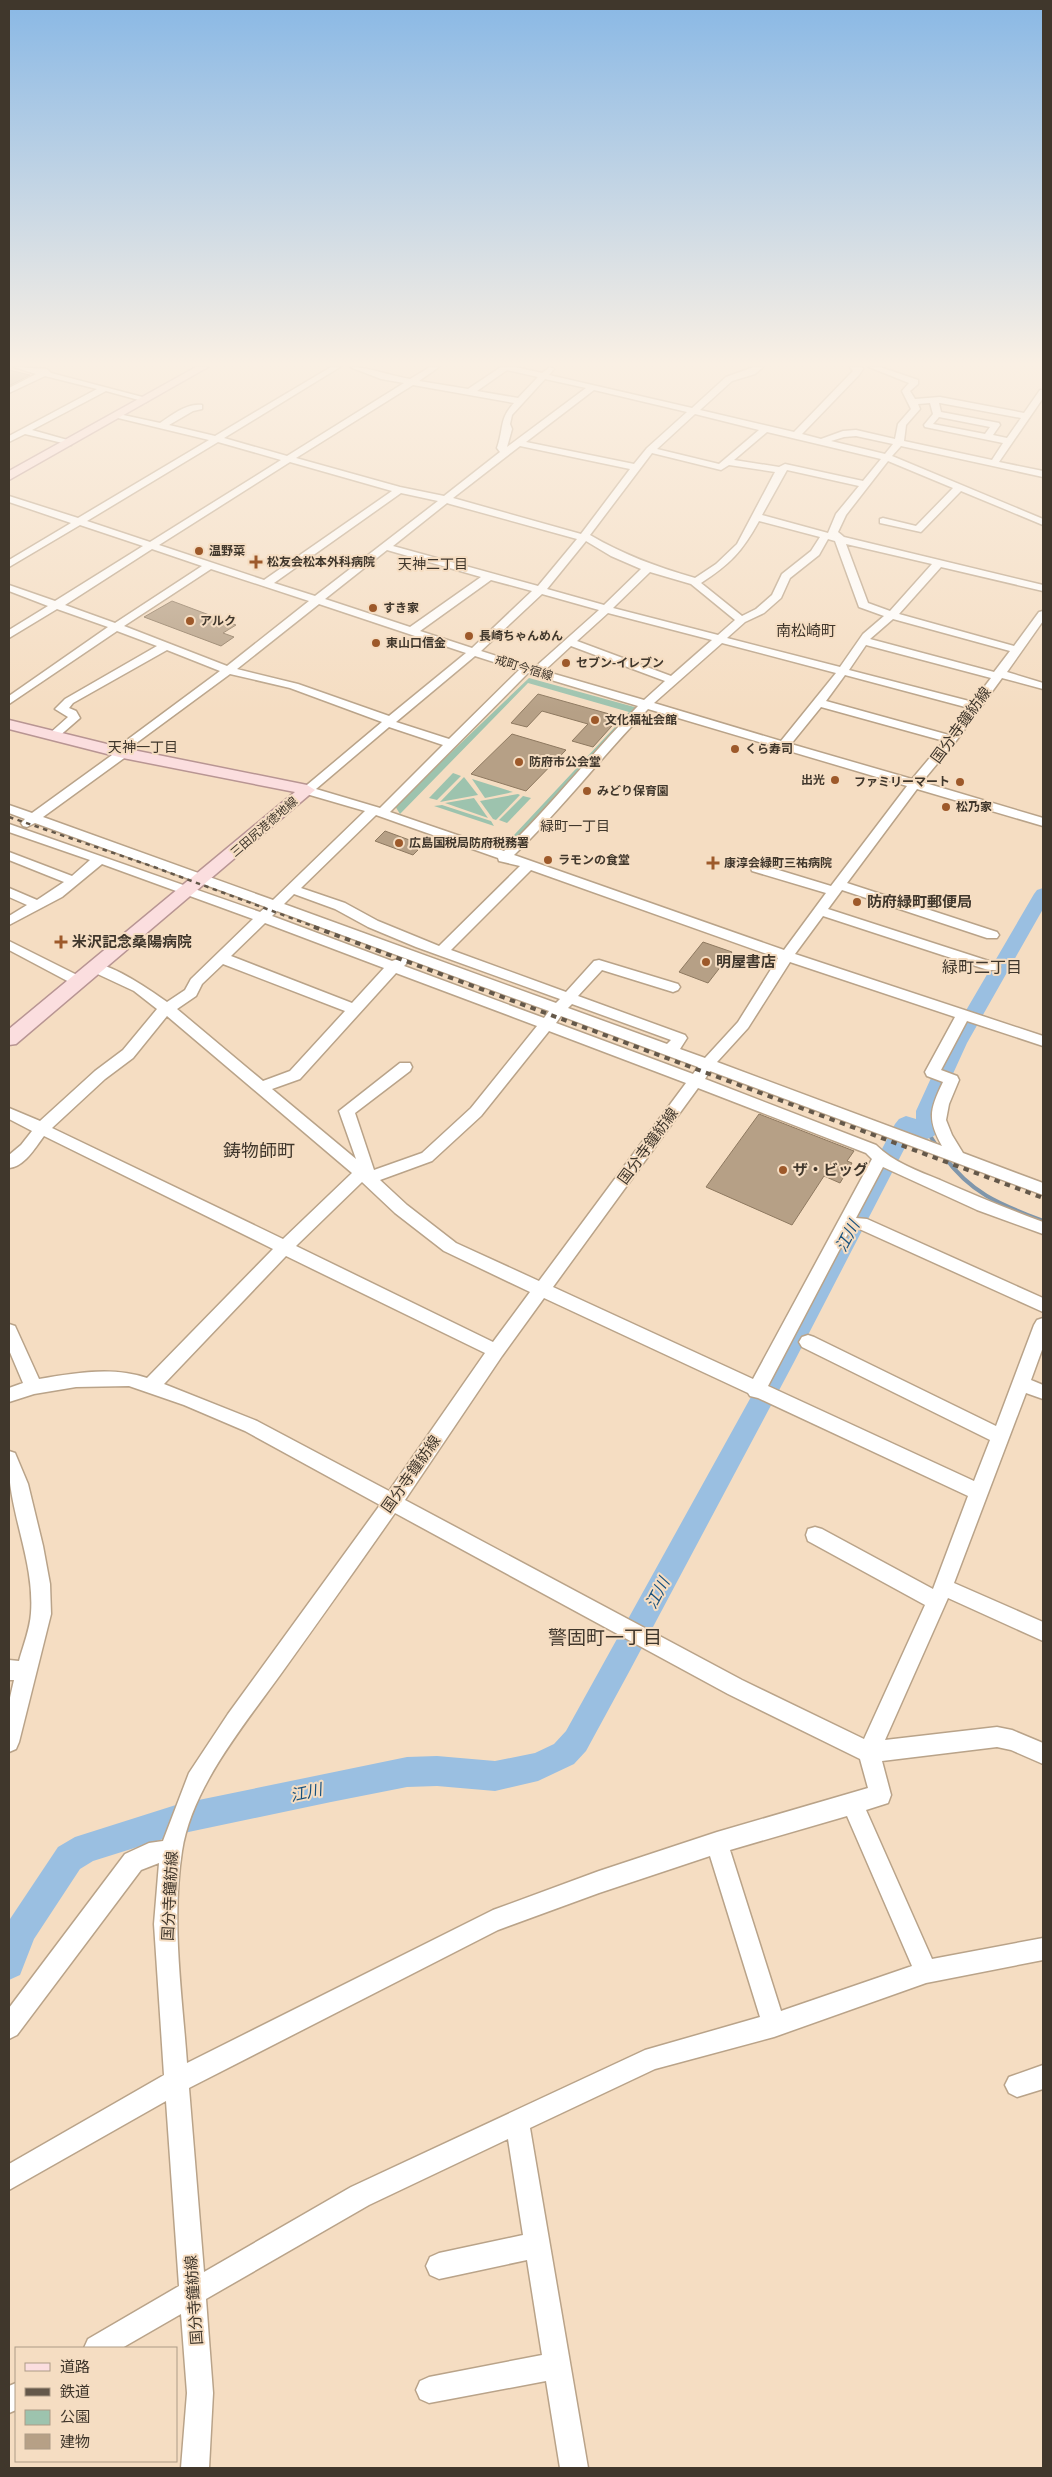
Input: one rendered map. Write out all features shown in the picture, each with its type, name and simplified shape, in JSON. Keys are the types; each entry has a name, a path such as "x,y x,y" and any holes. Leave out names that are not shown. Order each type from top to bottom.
{"main road":[{"name":"三田尻港徳地線","path":"9,725 220,774 307,790"},
{"name":"三田尻港徳地線","path":"9,1039 307,790"}],"street":[{"path":"12,560 80,523 146,483"},
{"path":"9,635 251,483"},
{"path":"372,483 584,537 615,554 648,568 696,582 696,584 741,620"},
{"path":"11,832 34,818 124,753 131,742 228,670 469,483"},
{"path":"307,790 473,652 540,590 584,537 624,483"},
{"path":"696,582 720,566 741,545 775,483"},
{"path":"857,483 864,484 841,514 832,533 839,537 863,605 892,615 1018,650"},
{"path":"948,483 1043,522"},
{"path":"883,521 918,530 959,487"},
{"path":"265,584 399,490"},
{"name":"戒町今宿線","path":"9,499 473,652 1043,822"},
{"path":"9,511 23,503"},
{"path":"757,517 1043,588"},
{"path":"504,858 532,831 608,743 646,704 741,620 760,611 777,596 786,576 815,553 826,535"},
{"path":"387,547 606,609 975,706"},
{"path":"784,745 819,703 864,641 883,620 892,615 940,562"},
{"path":"9,701 208,566"},
{"path":"9,1163 26,1149 41,1129 100,1075 128,1054 160,1014 183,1001 191,993 196,982 262,917 277,906 292,889 531,670 569,642 648,568"},
{"path":"411,632 489,576"},
{"path":"9,588 228,670 294,686 383,717 395,726 452,744"},
{"name":"国分寺鐘紡線","path":"195,2468 200,2392 166,1924 171,1850 182,1814 196,1780 234,1721 392,1504 496,1351 543,1290 702,1072 742,1025 787,956 915,785 952,739 1043,614"},
{"path":"9,624 20,627"},
{"path":"864,641 1043,686"},
{"path":"569,642 673,680"},
{"path":"53,736 74,718 72,713 61,709 69,701 166,646"},
{"path":"819,703 952,739"},
{"path":"307,790 378,812 504,858 787,956 1043,1041"},
{"path":"9,809 277,906 417,950 560,1009 671,1050 702,1072 875,1153 974,1202 1043,1228"},
{"path":"11,832 100,859 189,890 547,1024 882,1130 1043,1189"},
{"path":"56,873 81,853"},
{"path":"9,856 74,881"},
{"path":"9,921 57,894 100,859"},
{"path":"442,951 527,866"},
{"path":"757,868 837,888 992,935"},
{"path":"292,889 340,906 417,950 442,951 680,1038 671,1050"},
{"path":"9,892 37,905"},
{"path":"820,911 994,967"},
{"path":"9,945 78,981"},
{"path":"260,1088 295,1075 394,966 417,950"},
{"path":"222,958 353,1009"},
{"path":"150,1386 283,1249 365,1176 427,1156 476,1112 547,1024 600,964 673,987"},
{"path":"94,967 138,988 167,1009 401,1208 450,1247 756,1391 978,1492"},
{"path":"958,1158 942,1134 938,1118 939,1106 952,1080 932,1072 963,1015"},
{"path":"365,1176 361,1149 347,1111 404,1067"},
{"path":"9,1113 283,1249 496,1351"},
{"path":"756,1391 875,1153 882,1130"},
{"path":"861,1223 1043,1305"},
{"path":"9,2178 177,2081 492,1921 599,1882 717,1843 780,1823 853,1805 880,1795 869,1752 940,1594 1043,1325"},
{"path":"9,1331 34,1387"},
{"path":"808,1342 1001,1437"},
{"path":"9,1395 34,1387 76,1380 129,1380 150,1386 251,1426 392,1504 734,1687 869,1752 997,1737 1012,1740 1043,1754"},
{"path":"1022,1384 1043,1392"},
{"path":"9,1459 19,1484 40,1584 41,1614 18,1671 9,1742"},
{"path":"815,1536 940,1594 1043,1632"},
{"path":"853,1805 926,1972"},
{"path":"717,1843 774,2025"},
{"path":"9,2027 133,1862 149,1854 171,1850"},
{"path":"98,2347 194,2294 360,2196 653,2058 774,2025 926,1972 1043,1949"},
{"path":"1017,2085 1043,2077"},
{"path":"516,2121 574,2468"},
{"path":"439,2266 537,2245"},
{"path":"429,2390 557,2366"}],"green space":[{"path":"529,678 638,708 604,742 507,849 499,851 629,712 528,683 400,814 395,806"},
{"path":"453,773 461,776 437,800 429,798"},
{"path":"464,777 478,795 440,802"},
{"path":"472,779 513,792 485,798"},
{"path":"520,795 496,820 493,819 480,801"},
{"path":"523,796 531,798 507,823 499,820"},
{"path":"474,798 488,818 445,803"},
{"path":"442,805 491,821 494,826 434,806"}],"building":[{"name":"アルク","path":"172,601 236,625 223,633 234,637 221,646 144,617"},
{"name":"文化福祉会館","path":"538,694 620,717 593,747 572,741 588,724 542,711 527,727 511,723"},
{"name":"防府市公会堂","path":"512,734 566,750 526,791 471,774"},
{"name":"広島国税局防府税務署","path":"385,831 423,845 413,855 375,841"},
{"name":"明屋書店","path":"703,942 732,952 708,983 679,972"},
{"name":"ザ・ビッグ","path":"759,1114 854,1151 847,1161 852,1163 840,1183 824,1176 792,1225 706,1187"}],"waterway":[{"name":"江川","path":"9,1964 21,1930 69,1858 86,1848 179,1819 407,1772 437,1771 495,1776 538,1767 564,1754 576,1741 619,1663 785,1357 906,1124 927,1131 926,1111 957,1043 1043,894"},
{"path":"927,1131 938,1148"},
{"path":"944,1156 965,1180 988,1197 1043,1221"}],"railway":[{"path":"9,817 154,867 318,928"},
{"path":"314,927 1043,1198"}],"place":[{"name":"温野菜","path":"199,551"},
{"name":"松友会松本外科病院","path":"256,562"},
{"name":"すき家","path":"373,608"},
{"name":"アルク","path":"190,621"},
{"name":"長崎ちゃんめん","path":"469,636"},
{"name":"東山口信金","path":"376,643"},
{"name":"セブン-イレブン","path":"566,663"},
{"name":"文化福祉会館","path":"595,720"},
{"name":"くら寿司","path":"735,749"},
{"name":"防府市公会堂","path":"519,762"},
{"name":"出光","path":"835,780"},
{"name":"ファミリーマート","path":"960,782"},
{"name":"みどり保育園","path":"587,791"},
{"name":"松乃家","path":"946,807"},
{"name":"広島国税局防府税務署","path":"399,843"},
{"name":"ラモンの食堂","path":"548,860"},
{"name":"康淳会緑町三祐病院","path":"713,863"},
{"name":"防府緑町郵便局","path":"857,902"},
{"name":"米沢記念桑陽病院","path":"61,942"},
{"name":"明屋書店","path":"706,962"},
{"name":"ザ・ビッグ","path":"783,1170"}],"district":[{"name":"天神二丁目","path":"433,564"},
{"name":"南松崎町","path":"806,631"},
{"name":"天神一丁目","path":"143,747"},
{"name":"緑町一丁目","path":"575,826"},
{"name":"緑町二丁目","path":"982,967"},
{"name":"鋳物師町","path":"259,1151"},
{"name":"警固町一丁目","path":"605,1637"}]}
